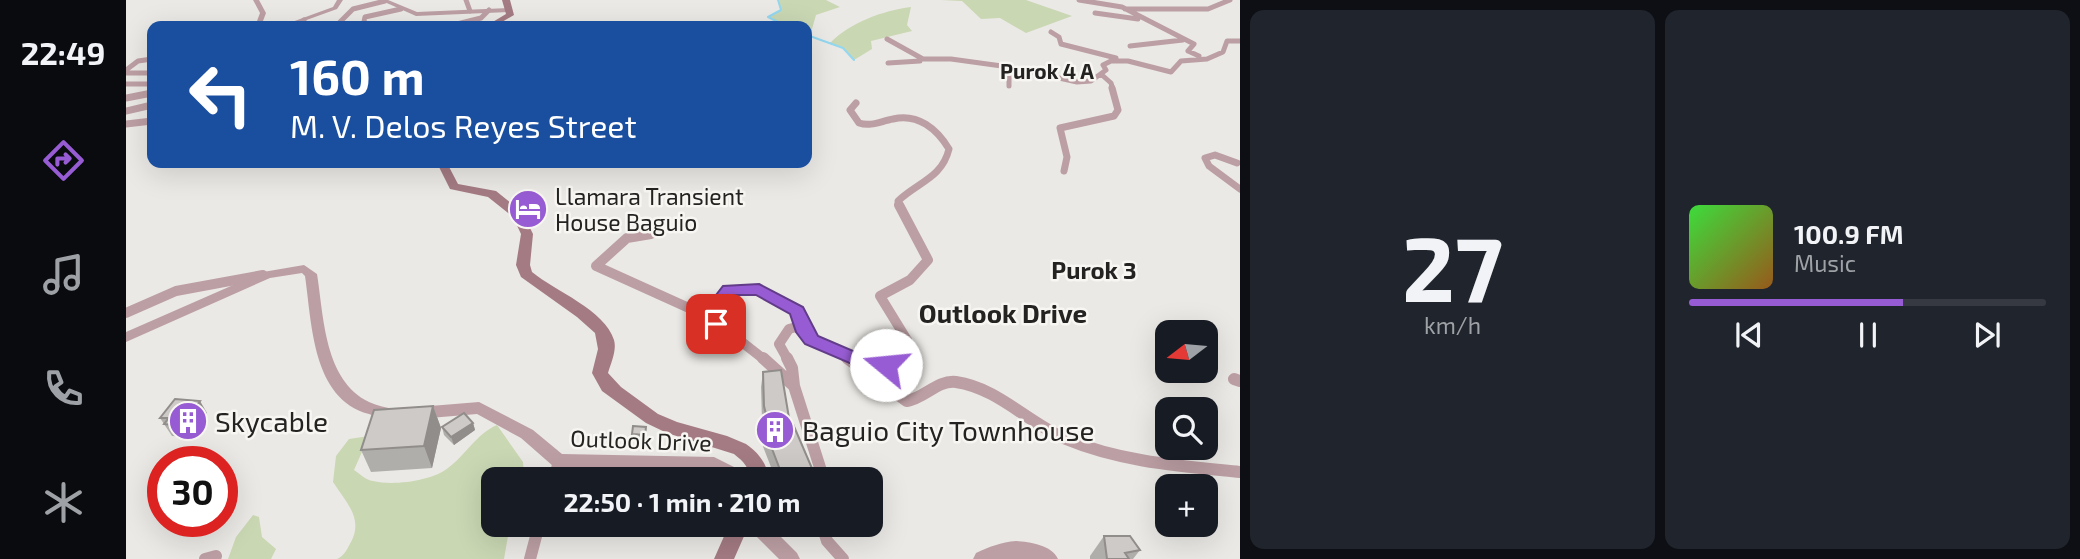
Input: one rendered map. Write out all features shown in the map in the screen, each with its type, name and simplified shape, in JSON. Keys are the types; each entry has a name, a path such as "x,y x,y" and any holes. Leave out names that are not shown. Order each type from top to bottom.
{"main road":[{"path":"444,168 454,187 492,194 518,215 527,234 523,261 526,274 588,318 603,333 607,348 600,373 606,384 656,421 741,449 754,458 757,467"},
{"path":"724,559 734,537"}],"street":[{"path":"256,0 263,13 260,21"},
{"path":"301,21 335,8 340,0"},
{"path":"467,0 470,11"},
{"path":"1079,0 1125,9 1185,10 1221,5 1230,0"},
{"path":"341,21 353,9 384,1 420,14 507,7"},
{"path":"364,21 365,17 401,9"},
{"path":"1125,9 1194,44 1188,51 1191,53 1214,55"},
{"path":"472,21 481,19 489,10"},
{"path":"1095,13 1118,21 1148,21"},
{"path":"1051,32 1059,37 1061,44 1171,72 1181,61 1223,52 1227,41 1240,41"},
{"path":"887,39 911,55 931,59"},
{"path":"1130,46 1187,41"},
{"path":"888,63 951,59 1009,67 1077,82 1102,75"},
{"path":"126,71 138,61 147,60"},
{"path":"1102,75 1106,63 1127,61"},
{"path":"1009,67 1009,86"},
{"path":"126,71 147,73"},
{"path":"1064,171 1067,157 1060,128 1114,116 1118,110 1111,83 1102,75"},
{"path":"126,84 147,85"},
{"path":"126,98 147,94"},
{"path":"711,318 716,303 728,290 747,288 759,290 789,303 801,316 811,340 879,367 886,365 906,344 907,340 880,296 917,274 924,267 928,253 908,231 898,201 937,175 948,160 949,149 938,132 911,118 898,117 872,126 864,125 852,116 850,110 856,103"},
{"path":"126,111 147,106"},
{"path":"126,124 147,122"},
{"path":"1237,163 1215,155 1205,158 1209,166 1240,189"},
{"path":"651,234 628,238 596,266 711,318 778,370 794,386"},
{"name":"Outlook Drive","path":"126,337 267,275 304,269 311,274 319,328 332,375 338,387 363,407 403,414 479,408 527,434 559,461 715,464 720,467"},
{"path":"126,313 176,292 267,275"},
{"path":"803,325 789,329 779,344 792,368 794,386 820,467"},
{"path":"839,351 871,378 907,401 923,397 946,382 962,383 983,390 1062,438 1097,451 1119,457 1240,472"},
{"path":"557,467 559,461"},
{"path":"530,559 536,537"},
{"path":"769,537 791,559"},
{"path":"826,537 843,559"},
{"path":"982,559 994,553 1019,548 1036,550 1049,559"}],"green space":[{"path":"778,0 826,0 840,7 816,15 812,29 812,21 776,21 768,17 781,10"},
{"path":"941,0 1026,0 1072,16 1026,33 1000,18 981,19 962,1"},
{"path":"911,7 907,25 912,31 871,41 872,49 854,60 843,48 830,43 847,29 867,19"},
{"path":"497,425 523,462 523,467 481,467 481,537 508,537 504,559 337,559 344,554 351,542 355,525 351,510 333,482 336,456 349,439 369,436 354,470 370,480 401,483 441,472"},
{"path":"253,515 259,517 262,537 276,549 271,559 228,559 238,534"}],"building":[{"name":"Baguio City Townhouse","path":"781,370 790,424 793,424 811,467 779,467 764,428 769,427 764,406 763,372"},
{"path":"175,399 200,401 180,426 164,424 169,418 160,418"},
{"path":"433,406 424,446 361,450 374,410"},
{"path":"464,413 473,423 451,437 442,427"},
{"path":"633,426 646,427 645,435 632,434"},
{"path":"1104,536 1130,536 1140,550 1125,553 1129,559 1107,559"}],"waterway":[{"path":"776,21 768,17 781,10 778,0"},
{"path":"812,37 843,48 854,60"}],"place":[{"name":"Llamara Transient House Baguio","path":"528,209"},
{"name":"Skycable","path":"188,421"},
{"name":"Baguio City Townhouse","path":"775,430"}],"district":[{"name":"Purok 4 A","path":"1047,70"},
{"name":"Purok 3","path":"1094,269"},
{"name":"Outlook Drive","path":"1003,312"}],"route":[{"path":"716,324 711,318 712,312 728,290 759,290 789,303 797,310 811,340 846,352 873,366 886,365"}]}
